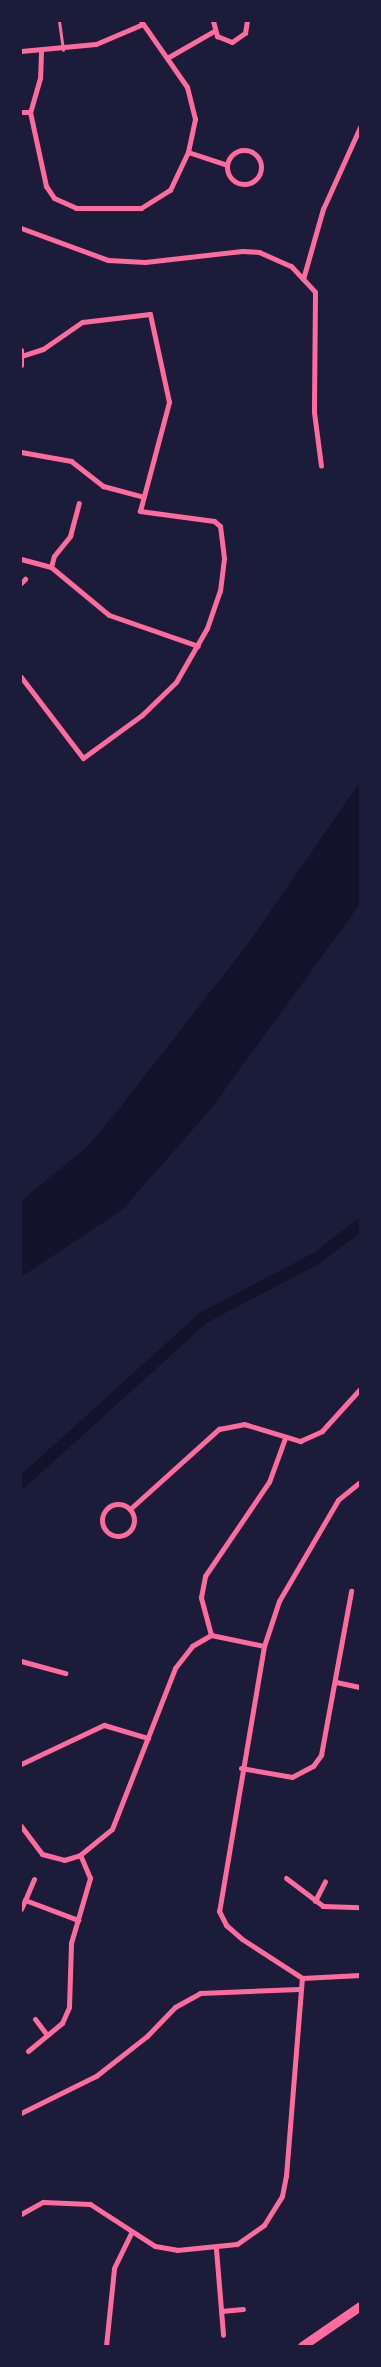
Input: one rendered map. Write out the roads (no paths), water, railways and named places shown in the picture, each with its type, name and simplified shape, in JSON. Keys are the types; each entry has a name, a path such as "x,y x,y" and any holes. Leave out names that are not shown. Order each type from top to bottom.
{"main road":[{"path":"302,2346 360,2306"}],"street":[{"path":"213,21 214,31 226,42 237,40 245,33 246,21"},
{"path":"21,52 62,50 96,44 142,23 168,58 192,103 194,130 188,152 170,190 153,203 130,210 76,208 54,198 46,186 30,112 40,78 41,52"},
{"path":"168,58 214,31"},
{"path":"21,112 30,112"},
{"path":"303,278 323,209 360,127"},
{"path":"247,151 259,161 260,172 243,184 232,180 227,165 232,155 247,151"},
{"path":"188,152 227,165"},
{"path":"21,228 108,260 129,263 259,252 291,266 315,292 314,412 321,466"},
{"path":"21,365 23,352 43,349 82,322 150,314 168,402 140,511 214,521 220,526 224,558 220,591 198,646 176,682 142,715 83,758 21,677"},
{"path":"21,452 71,461 103,486 144,497"},
{"path":"51,568 54,556 70,536 79,503"},
{"path":"21,559 51,568 101,611 198,646"},
{"path":"130,1508 219,1429 244,1424 300,1441 322,1431 360,1389"},
{"path":"211,1635 201,1597 205,1576 269,1482 285,1438"},
{"path":"360,1482 338,1500 279,1601 264,1646 241,1768 219,1910 226,1925 242,1939 302,1978 360,1976"},
{"path":"116,1503 130,1508 134,1521 128,1533 119,1536 106,1531 102,1522 107,1508 116,1503"},
{"path":"241,1768 292,1777 313,1766 320,1755 336,1682 351,1591"},
{"path":"21,1826 42,1854 64,1860 80,1855 112,1829 175,1668 192,1646 211,1635 264,1646"},
{"path":"21,1661 65,1673"},
{"path":"336,1682 360,1687"},
{"path":"21,1764 104,1725 148,1738"},
{"path":"28,2051 62,2023 69,2007 71,1943 90,1878 80,1855"},
{"path":"286,1878 315,1901 337,1909 360,1907"},
{"path":"21,1909 34,1879"},
{"path":"315,1901 325,1881"},
{"path":"25,1900 78,1920"},
{"path":"21,2214 42,2202 74,2200 106,2212 131,2233 155,2246 177,2250 216,2249 237,2244 264,2225 282,2196 299,1989 302,1978"},
{"path":"21,2113 96,2076 147,2036 175,2007 200,1993 299,1989"},
{"path":"35,2020 47,2035"},
{"path":"106,2346 114,2268 131,2233"},
{"path":"216,2249 223,2335"},
{"path":"221,2311 243,2309"}],"lane":[{"path":"59,21 62,50"}],"waterway":[{"path":"21,1483 203,1318 317,1258 360,1225"}]}
